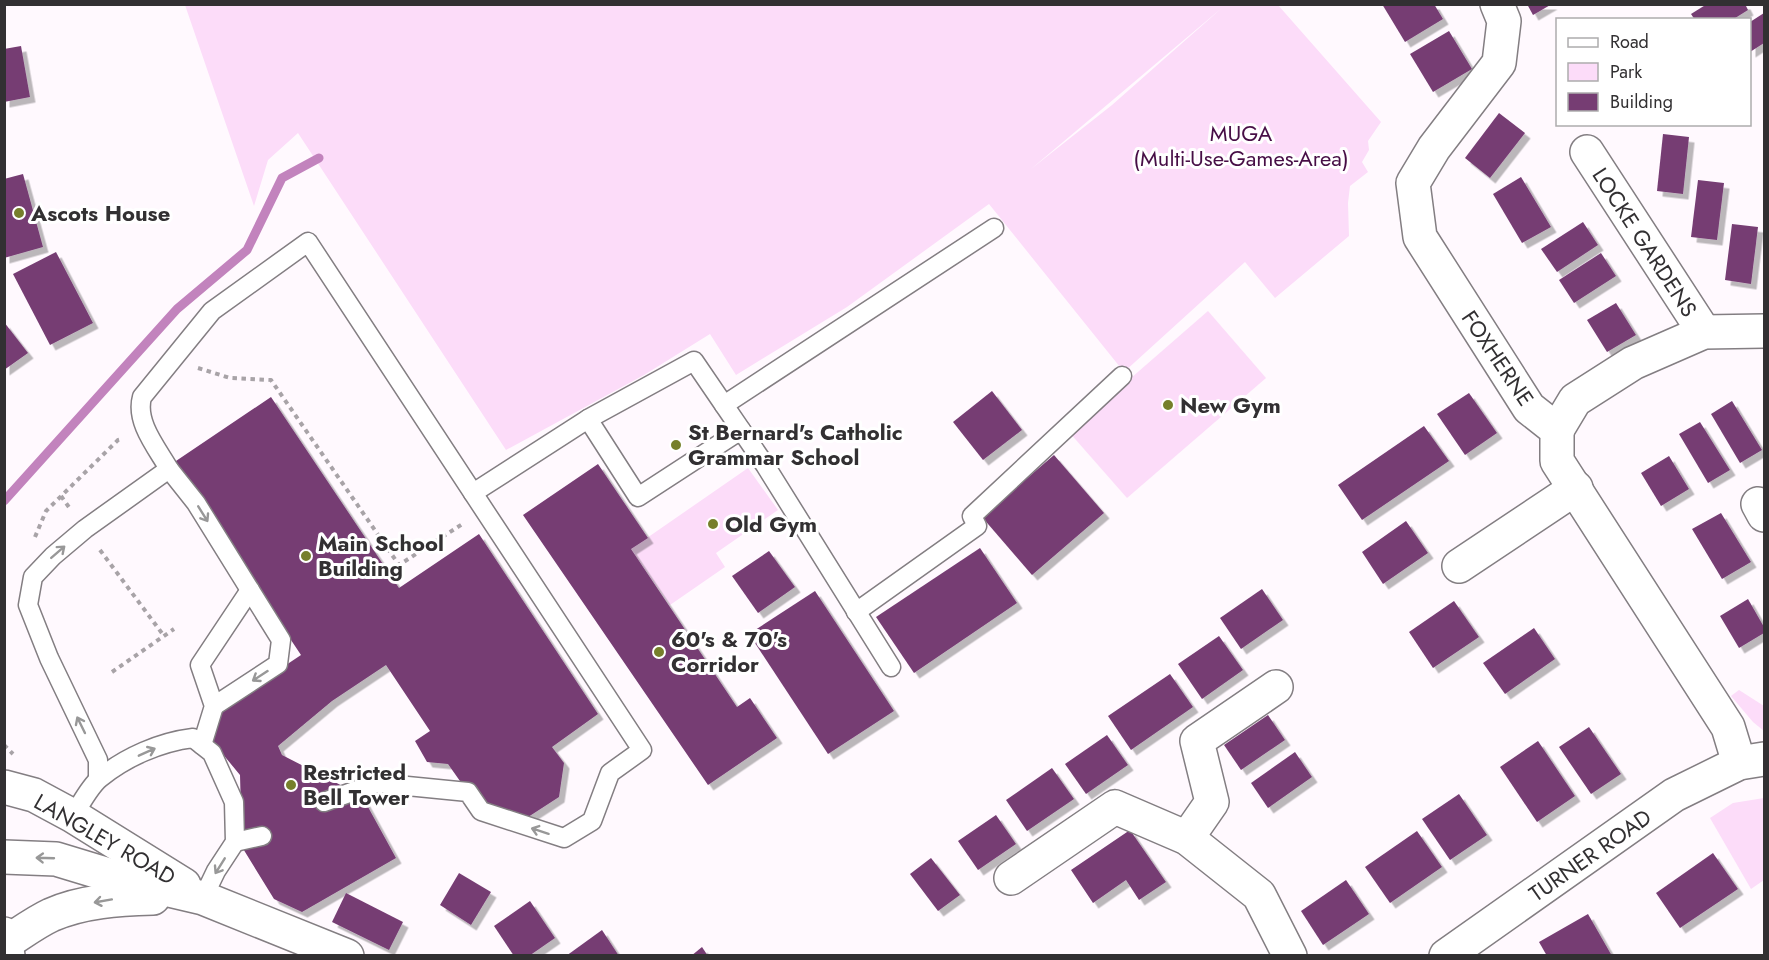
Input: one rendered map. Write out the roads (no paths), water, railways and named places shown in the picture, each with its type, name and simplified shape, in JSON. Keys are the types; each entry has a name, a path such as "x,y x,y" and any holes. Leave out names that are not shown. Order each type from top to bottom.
{"street":[{"name":"FOXHERNE","path":"1497,4 1504,21 1498,63 1434,148 1413,183 1420,237 1529,408 1557,430"},
{"name":"LOCKE GARDENS","path":"1587,152 1704,332"},
{"path":"1752,761 1557,461 1557,430 1575,400 1633,363 1704,332 1764,331"},
{"path":"1459,566 1576,488"},
{"path":"1186,838 1212,802 1197,741 1276,687"},
{"name":"TURNER ROAD","path":"1447,955 1674,795 1752,761"},
{"name":"LANGLEY ROAD","path":"4,786 34,795 73,816 203,898"},
{"path":"1011,878 1115,807 1186,838 1259,895 1290,956"},
{"name":"LANGLEY ROAD","path":"4,857 56,859 122,879 203,898 347,956"},
{"name":"LANGLEY ROAD","path":"6,944 51,915 92,903 117,899 203,898"}],"lane":[{"path":"724,405 994,228"},
{"path":"214,706 278,664 281,640 196,503 169,469 145,428 139,407 142,397 212,311 308,242 642,750 610,773 592,820 564,838 482,811 468,792 377,783 324,802"},
{"path":"473,493 588,419 694,360 891,667"},
{"path":"856,612 977,526 972,516 1122,376"},
{"path":"588,419 638,497 741,430"},
{"path":"98,780 98,760 49,658 28,605 33,577 53,556 85,529 169,469"},
{"path":"202,746 214,706 200,665 250,590"},
{"path":"73,816 98,780 130,759 172,741 193,738 212,753 234,802 235,842 216,871 203,898"},
{"path":"235,842 262,836"}],"waterway":[{"path":"4,501 177,309 247,250 282,178 319,158"}],"place":[{"name":"Ascots House","path":"19,213"},
{"name":"New Gym","path":"1168,405"},
{"name":"St Bernard's Catholic Grammar School","path":"676,445"},
{"name":"Old Gym","path":"713,524"},
{"name":"Main School Building","path":"306,556"},
{"name":"60's & 70's Corridor","path":"659,652"},
{"name":"Restricted Bell Tower","path":"291,785"}],"park label":[{"name":"MUGA (Multi-Use-Games-Area)","path":"1241,146"}]}
